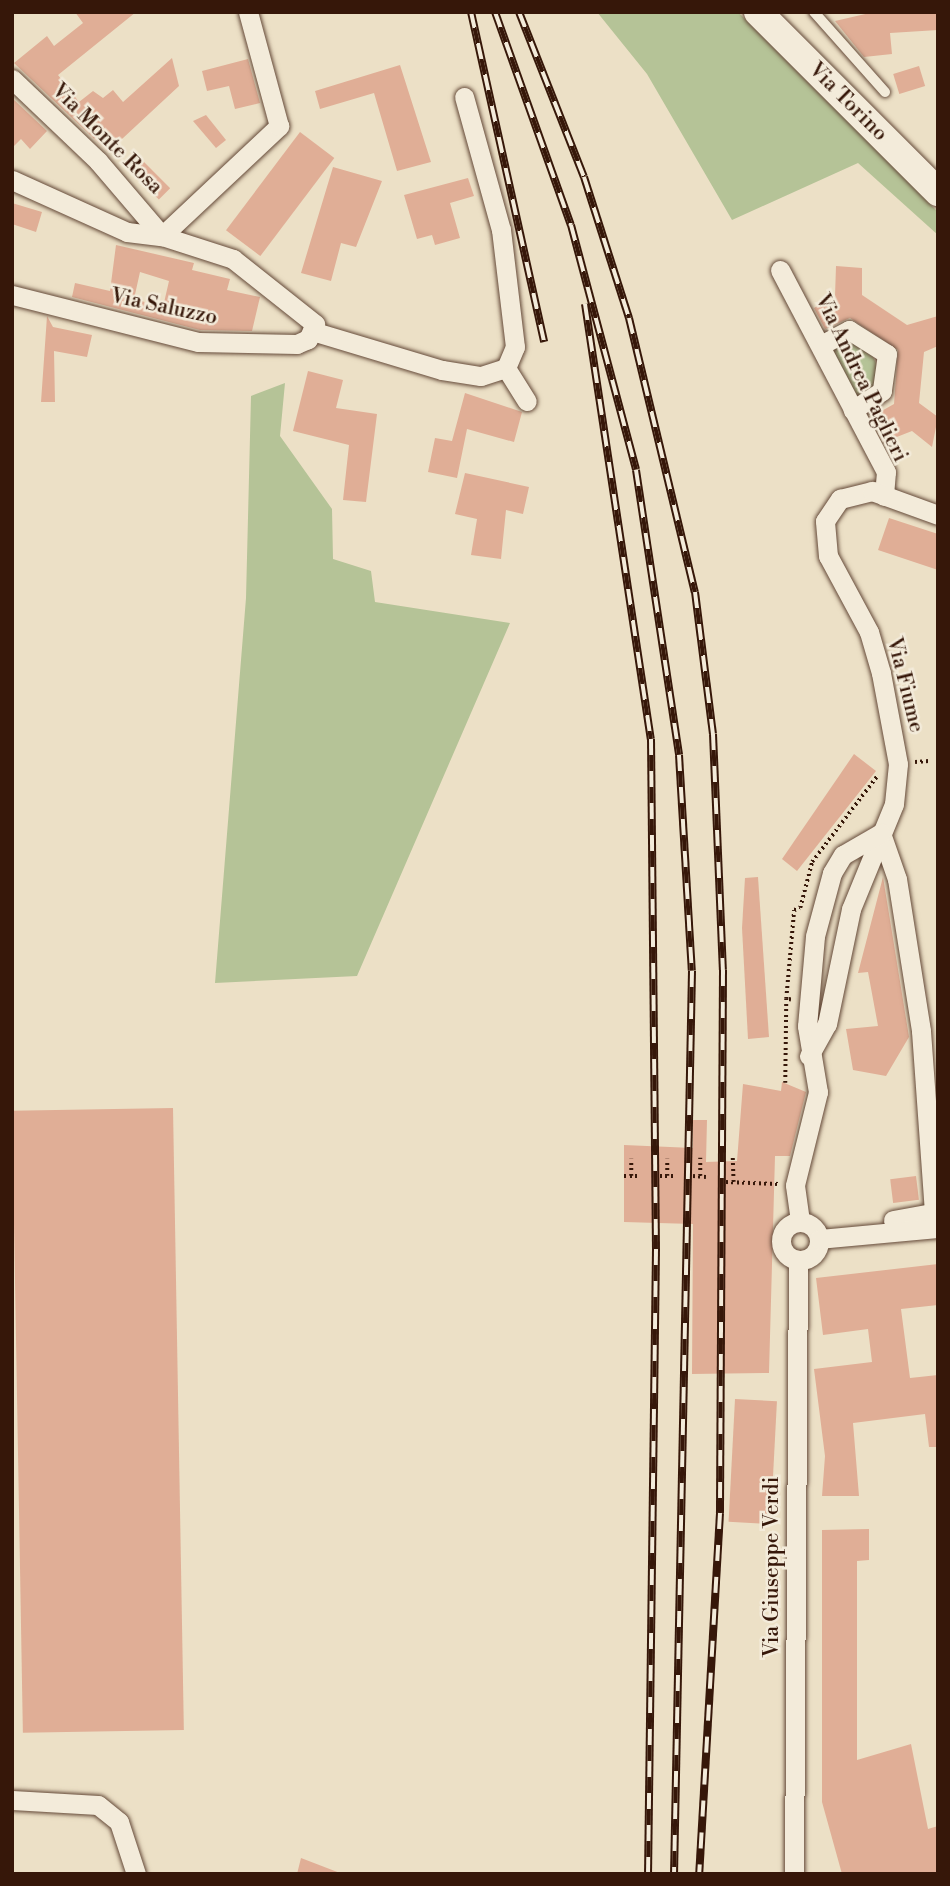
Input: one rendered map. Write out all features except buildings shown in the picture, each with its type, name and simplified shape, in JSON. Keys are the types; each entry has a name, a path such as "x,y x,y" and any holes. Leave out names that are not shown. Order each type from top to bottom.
{"street":[{"path":"162,236 279,126 248,12"},
{"name":"Via Torino","path":"758,12 938,192"},
{"name":"Via Monte Rosa","path":"12,79 115,179 162,236"},
{"path":"464,97 500,230 515,347 506,368 527,401"},
{"path":"12,180 127,232 162,236 242,265 303,309 315,324 310,335"},
{"name":"Via Andrea Paglieri","path":"780,270 887,472 884,496 938,515"},
{"name":"Via Saluzzo","path":"12,295 198,342 310,335 442,370 481,376 506,368"},
{"path":"821,345 849,330 887,354 882,391 853,410"},
{"name":"Via Fiume","path":"809,1056 827,1024 851,909 894,804 895,731 869,632 824,537 829,511 840,499 872,491 884,496"},
{"path":"819,1239 800,1222 795,1185 817,1102 809,1056 807,1001 832,873 843,855 881,833 897,878 932,1068 935,1220"},
{"path":"893,1220 935,1220"},
{"path":"819,1239 935,1220"},
{"path":"800,1222 781,1236 786,1254 798,1260 813,1254 819,1239"},
{"name":"Via Giuseppe Verdi","path":"794,1874 798,1260"},
{"path":"12,1800 98,1805 118,1822 136,1874"}],"lane":[{"path":"814,12 885,92"}],"path":[{"path":"785,1083 786,999 794,911 800,908 812,862 882,765"},
{"path":"786,999 807,1001"},
{"path":"667,1158 667,1176"},
{"path":"699,1177 700,1158"},
{"path":"733,1158 734,1182"},
{"path":"631,1159 631,1176"},
{"path":"624,1176 640,1175"},
{"path":"660,1177 675,1176"},
{"path":"693,1176 706,1177"},
{"path":"726,1182 795,1185"}],"green space":[{"path":"597,12 738,12 938,212 938,235 858,163 732,220 647,74"},
{"path":"848,337 869,349 878,367 874,387 857,398 830,345"},
{"path":"285,383 280,436 332,509 333,559 371,571 375,602 510,623 357,976 215,983 246,598 251,396"}],"railway":[{"path":"471,12 544,342"},
{"path":"495,12 571,225 636,470 679,755 692,971 674,1874"},
{"path":"519,12 584,177 629,318 695,592 713,734 723,970 720,1513 699,1874"},
{"path":"585,304 651,739 656,1249 648,1874"}]}
